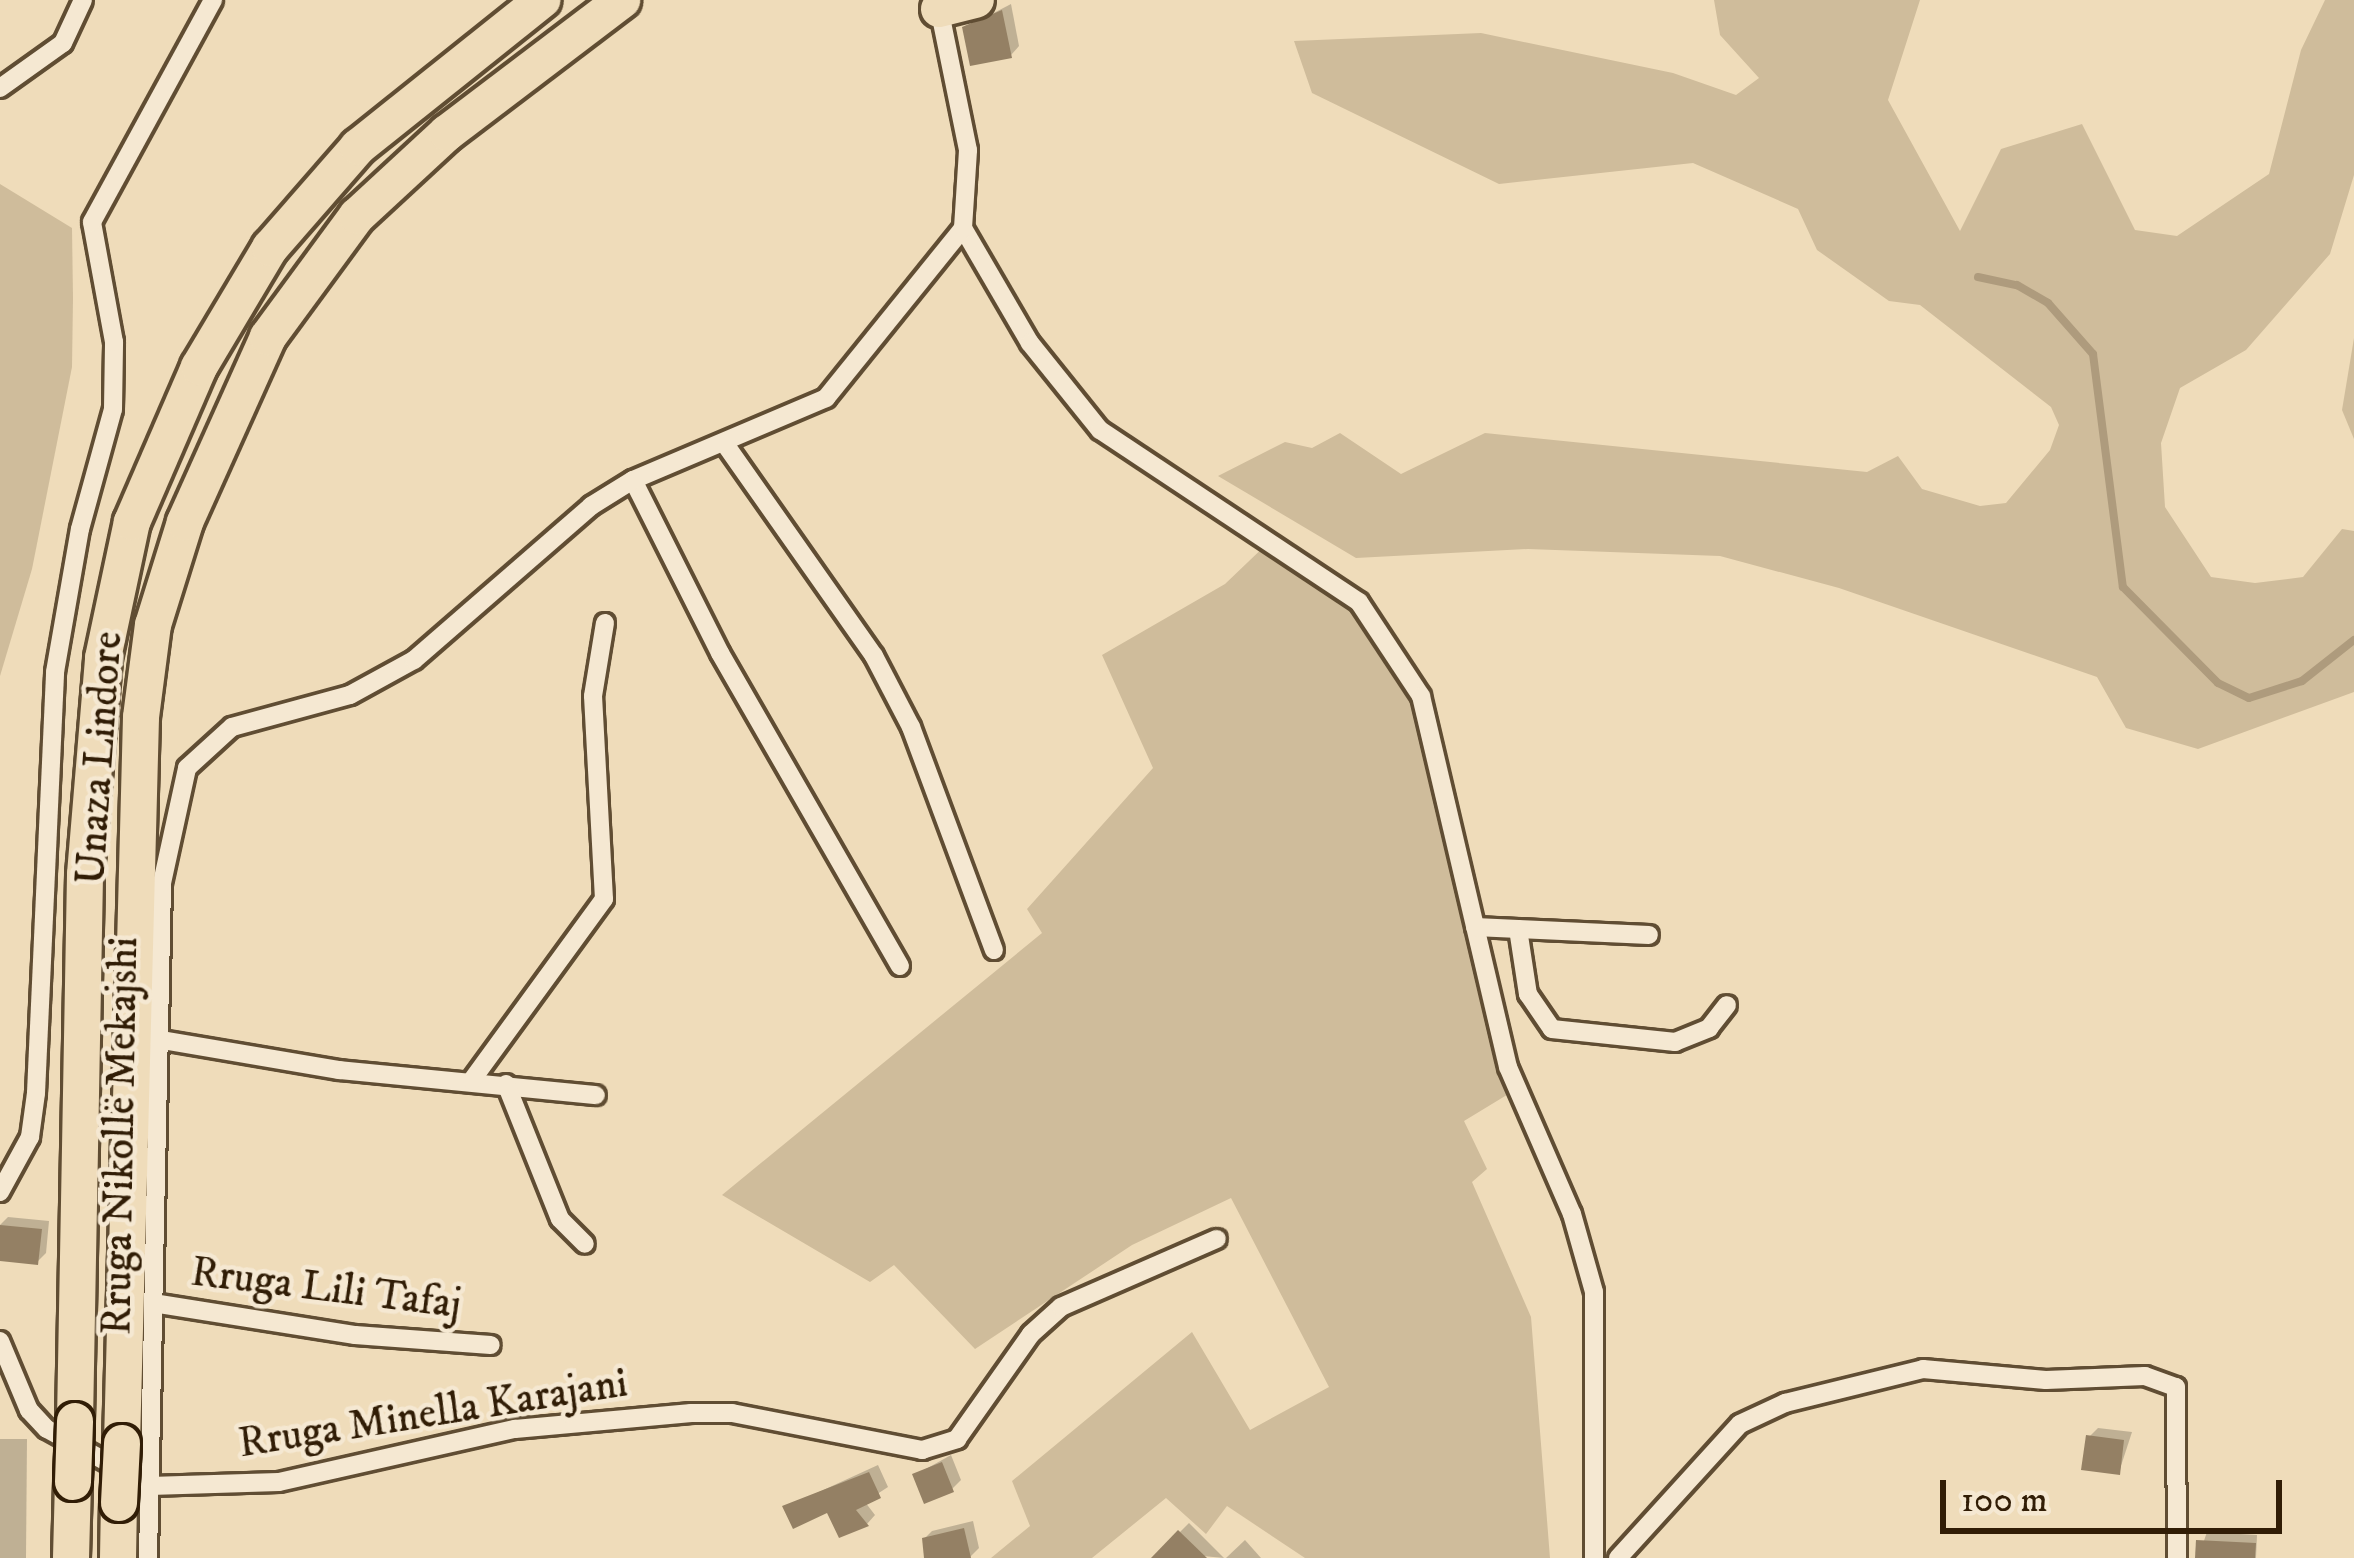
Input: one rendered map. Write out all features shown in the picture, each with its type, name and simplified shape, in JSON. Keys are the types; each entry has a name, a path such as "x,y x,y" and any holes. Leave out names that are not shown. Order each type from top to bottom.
{"highway":[{"path":"132,522 138,481 162,424 240,278 339,156 512,0"},
{"name":"Unaza Lindore","path":"71,1558 85,874 103,658 132,522 199,367 270,248 358,147 542,0"},
{"name":"Unaza Lindore","path":"118,1558 135,1494 122,1443 141,717 153,625 185,522 268,337 358,216 447,133 622,0"},
{"path":"938,4 976,0"}],"street":[{"path":"0,88 63,43 83,0"},
{"path":"0,1192 30,1137 37,1093 55,672 116,382 92,222 213,0"},
{"path":"938,4 968,150 963,228 1048,370 1100,430 1342,588 1373,617 1428,714 1515,1090 1571,1214 1594,1292 1594,1558"},
{"name":"Rruga Nikollë Mekajshi","path":"148,1558 135,1494 153,1303 162,883 187,768 212,738 350,695 400,668 591,506 633,480 826,398 963,228"},
{"path":"725,444 874,656 911,728 994,950"},
{"path":"633,480 720,653 900,966"},
{"path":"472,1080 604,899 593,696 604,623"},
{"path":"1475,927 1649,935"},
{"path":"1518,929 1528,994 1552,1029 1675,1042 1708,1028 1727,1005"},
{"path":"162,1040 339,1070 596,1095"},
{"path":"506,1084 560,1219 585,1244"},
{"name":"Rruga Minella Karajani","path":"135,1494 279,1482 515,1429 691,1413 732,1413 859,1444 940,1447 957,1438 1046,1318 1080,1295 1217,1239"},
{"name":"Rruga Lili Tafaj","path":"153,1303 355,1335 491,1345"},
{"path":"0,1341 29,1410 47,1429 135,1494"},
{"path":"1618,1558 1740,1424 1785,1402 1923,1369 2046,1380 2145,1376 2176,1388 2177,1558"}],"shaded area":[{"path":"1714,0 1920,0 1888,100 1960,231 2001,149 2082,124 2135,230 2177,236 2269,174 2301,50 2325,0 2354,0 2354,175 2330,254 2246,350 2180,388 2161,443 2165,507 2211,577 2255,583 2303,577 2342,529 2354,531 2354,692 2198,749 2126,728 2097,677 1839,588 1720,556 1528,549 1356,558 1218,476 1285,442 1312,448 1340,433 1401,474 1485,433 1867,472 1898,456 1922,489 1980,506 2006,503 2050,450 2059,425 2051,407 1920,305 1889,301 1817,250 1798,209 1693,163 1499,184 1312,93 1294,41 1481,33 1673,73 1736,95 1759,78 1720,35"},
{"path":"0,184 72,228 73,298 72,367 32,569 0,676"},
{"path":"2354,338 2354,439 2342,410"},
{"path":"1271,540 1341,588 1421,696 1515,1090 1464,1121 1487,1169 1472,1182 1531,1317 1550,1558 1305,1558 1227,1506 1206,1534 1166,1498 1092,1558 991,1558 1030,1526 1012,1481 1192,1332 1250,1430 1329,1387 1231,1198 1132,1245 975,1349 894,1265 870,1282 722,1195 1042,933 1027,909 1153,768 1102,655 1225,584"}],"building":[{"path":"1002,10 1012,58 970,66 962,27"},
{"path":"0,1225 42,1229 38,1265 0,1261"},
{"path":"2086,1435 2124,1440 2120,1475 2081,1470"},
{"path":"942,1462 954,1492 924,1504 912,1474"},
{"path":"869,1472 881,1498 856,1510 869,1526 839,1538 827,1513 793,1529 782,1506"},
{"path":"964,1528 971,1558 924,1558 922,1538"},
{"path":"1178,1530 1207,1558 1151,1558"},
{"path":"2196,1540 2256,1543 2255,1558 2195,1558"}],"waterway":[{"path":"1978,277 2017,285 2048,303 2093,354 2123,587 2218,683 2249,698 2302,681 2354,640"}]}
